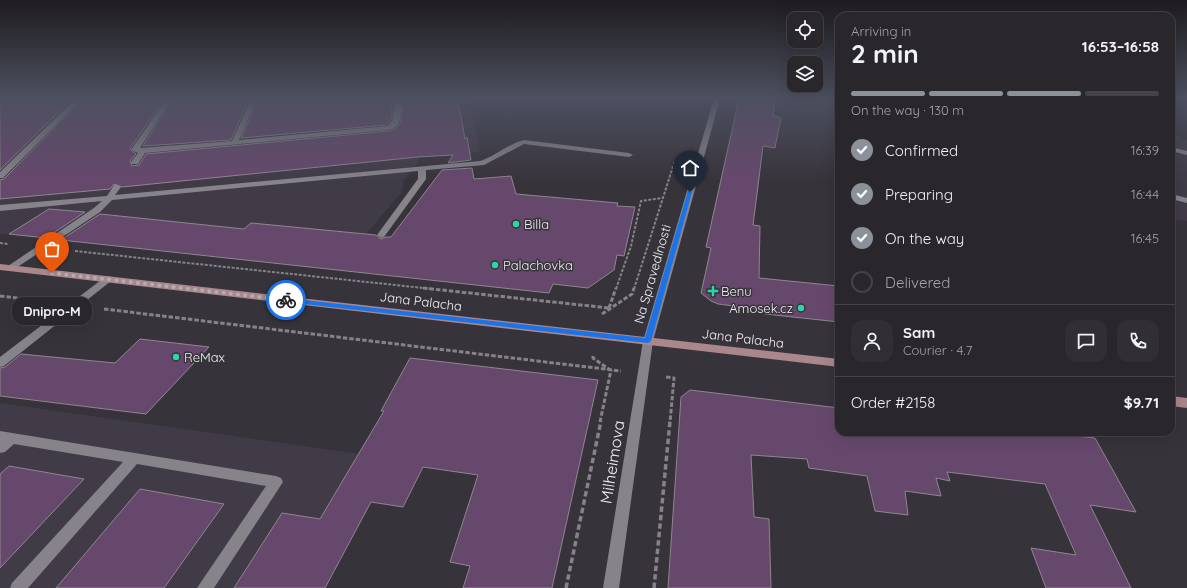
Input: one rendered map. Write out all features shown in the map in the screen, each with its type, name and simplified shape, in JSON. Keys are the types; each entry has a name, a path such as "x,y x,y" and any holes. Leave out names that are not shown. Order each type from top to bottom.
{"main road":[{"name":"Jana Palacha","path":"5,267 835,363"},
{"path":"1175,402 1187,403"}],"street":[{"path":"0,176 50,126"},
{"path":"150,126 135,147 136,151 234,143 394,126"},
{"path":"234,143 242,126"},
{"name":"Na Spravedlnosti","path":"648,341 709,126"},
{"path":"0,208 108,199 486,162 516,144 524,142 629,155"},
{"path":"1175,150 1187,153"},
{"path":"135,162 143,151"},
{"path":"381,235 422,179 422,169"},
{"path":"5,267 42,247 96,210 117,188"},
{"path":"1175,197 1187,200"},
{"path":"0,363 108,279"},
{"name":"Milheimova","path":"611,588 648,341"},
{"path":"0,448 6,437 276,482 205,588"},
{"path":"18,588 135,458"}],"path":[{"path":"602,314 632,294 675,160"},
{"path":"609,308 631,246 641,201 662,198"},
{"path":"0,243 609,308"},
{"path":"0,296 611,370"},
{"path":"593,358 611,370"},
{"path":"566,588 611,370"},
{"path":"654,588 674,378"}],"shaded area":[{"path":"0,126 475,126 480,152 418,158 418,163 403,181 401,193 366,234 371,235 343,270 80,242 87,236 45,231 35,237 0,234"},
{"path":"1175,134 1187,140 1187,221 1175,220"},
{"path":"0,403 359,454 282,588 0,588"}],"building":[{"path":"0,126 44,126 0,170"},
{"path":"56,126 145,126 130,149 136,154 130,161 132,166 139,165 146,154 389,131 397,126 463,126 465,139 467,137 471,160 448,163 453,155 418,157 122,187 114,184 110,189 0,199 0,180 4,179"},
{"path":"155,126 237,126 231,140 143,146"},
{"path":"246,126 370,126 241,138"},
{"path":"733,126 779,126 775,148 763,146 753,225 760,226 759,278 835,286 835,322 765,314 765,310 718,304 711,301 701,293 711,248 706,247"},
{"path":"472,168 474,179 511,176 516,194 618,203 617,206 635,207 624,256 617,255 614,270 588,288 553,284 549,293 61,240 100,214 244,229 251,223 376,235 381,239 391,237 442,170"},
{"path":"49,209 85,212 46,238 9,234"},
{"path":"140,339 209,347 146,414 0,396 0,368 5,367 21,354 115,363"},
{"path":"410,358 598,380 552,588 463,588 470,566 450,562 478,475 423,467 403,507 371,502 325,588 234,588 282,513 320,519 384,411 381,411"},
{"path":"690,390 835,408 835,436 1077,436 1095,438 1136,512 1090,505 1131,588 1046,588 1031,548 1076,555 1045,484 947,472 950,481 936,478 941,496 905,491 908,515 875,511 867,476 809,468 807,459 751,455 754,517 769,519 771,588 668,588 681,397"},
{"path":"9,466 84,479 0,568 0,474"},
{"path":"140,489 224,504 164,588 56,588"}],"way so far":[{"path":"52,273 286,300"}],"place":[{"name":"Billa","path":"516,224"},
{"name":"Palachovka","path":"495,265"},
{"name":"Dnipro-M","path":"52,273"},
{"name":"Benu","path":"713,291"},
{"name":"Amosek.cz","path":"801,308"},
{"name":"ReMax","path":"176,357"}],"route":[{"path":"286,300 648,341 690,192"}]}
